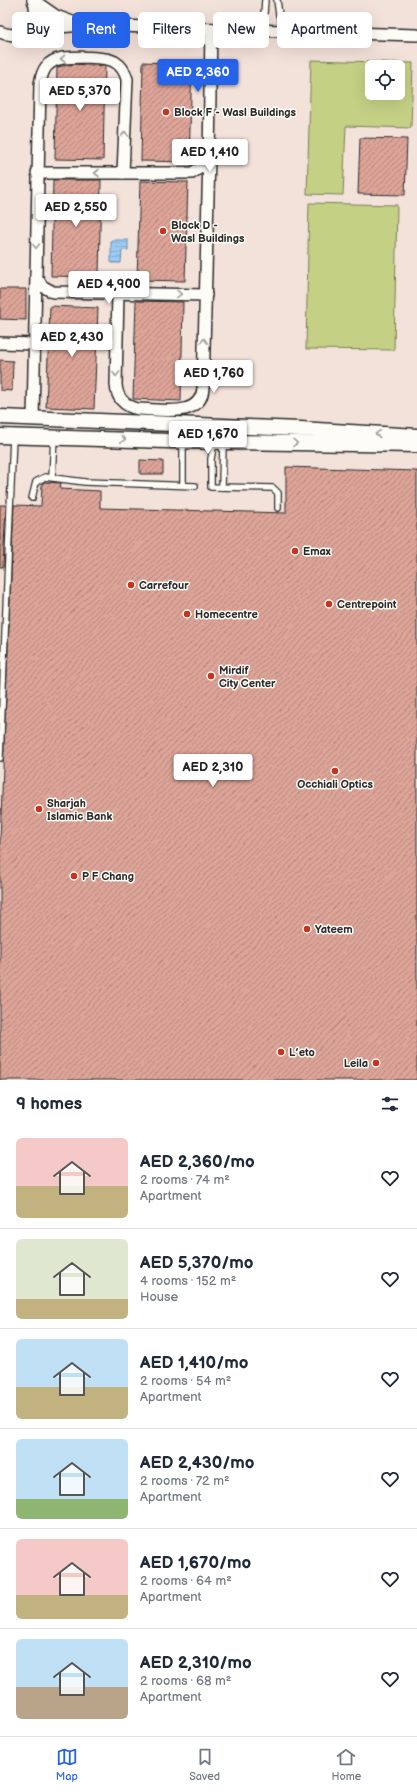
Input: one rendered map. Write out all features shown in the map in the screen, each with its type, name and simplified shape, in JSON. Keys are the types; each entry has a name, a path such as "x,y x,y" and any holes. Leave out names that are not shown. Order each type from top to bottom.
{"street":[{"path":"33,0 56,16 72,21"},
{"path":"33,0 36,12"},
{"path":"130,26 213,29"},
{"path":"118,293 116,392 120,399 131,408 185,410 196,405 200,400 203,388 209,191 210,29"},
{"path":"0,32 8,35 12,34"},
{"path":"372,34 417,35"},
{"path":"33,418 40,84 41,75 46,66 63,58 106,59 114,60 120,65 125,72 126,79 123,173"},
{"path":"37,173 192,173 204,165 209,157"},
{"path":"192,173 202,181 209,191"},
{"path":"36,275 42,286 53,292 206,295"},
{"path":"0,343 35,344"},
{"path":"0,417 300,429 417,436"},
{"path":"7,436 27,427 112,430 133,423"},
{"path":"218,442 216,437 225,432 272,433 300,429"},
{"path":"7,436 218,442 417,445"}],"lane":[{"path":"264,12 265,0"},
{"path":"277,0 279,12"},
{"path":"0,758 7,436"},
{"path":"52,477 54,437"},
{"path":"183,441 183,485"},
{"path":"218,442 211,459 211,487 275,489 278,495 278,508"},
{"path":"218,442 222,487"},
{"path":"32,498 36,482 42,477 78,481 195,486"}],"green space":[{"path":"311,60 365,62 365,100 405,100 405,63 413,63 411,128 346,126 343,195 307,194"},
{"path":"309,203 397,205 394,350 306,349"}],"water":[{"path":"111,240 128,240 128,250 122,250 121,263 111,263"}],"building":[{"name":"Block F - Wasl Buildings","path":"143,62 192,64 189,162 141,161"},
{"path":"74,64 105,66 103,160 55,159 57,67"},
{"path":"360,138 407,139 405,195 358,194"},
{"path":"53,180 101,180 99,277 51,276"},
{"name":"Block D - Wasl Buildings","path":"140,181 188,182 185,281 137,280"},
{"path":"0,289 26,289 26,320 0,319"},
{"path":"136,301 183,302 181,401 133,399"},
{"path":"50,306 98,308 94,409 46,407"},
{"path":"0,360 13,361 12,391 0,390"},
{"path":"140,460 163,461 163,474 140,474"},
{"name":"Mirdif City Center","path":"286,467 417,471 417,1080 0,1080 0,840 14,505 41,506 42,484 44,482 61,483 60,489 100,491 100,508 286,513"},
{"path":"0,505 6,505 3,567 0,567"}],"place":[{"name":"Block F - Wasl Buildings","path":"166,112"},
{"name":"Block D - Wasl Buildings","path":"163,231"},
{"name":"Emax","path":"295,551"},
{"name":"Carrefour","path":"131,585"},
{"name":"Centrepoint","path":"329,604"},
{"name":"Homecentre","path":"187,614"},
{"name":"Mirdif City Center","path":"211,676"},
{"name":"Occhiali Optics","path":"335,771"},
{"name":"Sharjah Islamic Bank","path":"39,809"},
{"name":"P F Chang","path":"74,876"},
{"name":"Yateem","path":"307,929"},
{"name":"L’eto","path":"281,1052"},
{"name":"Leila","path":"376,1063"}]}
